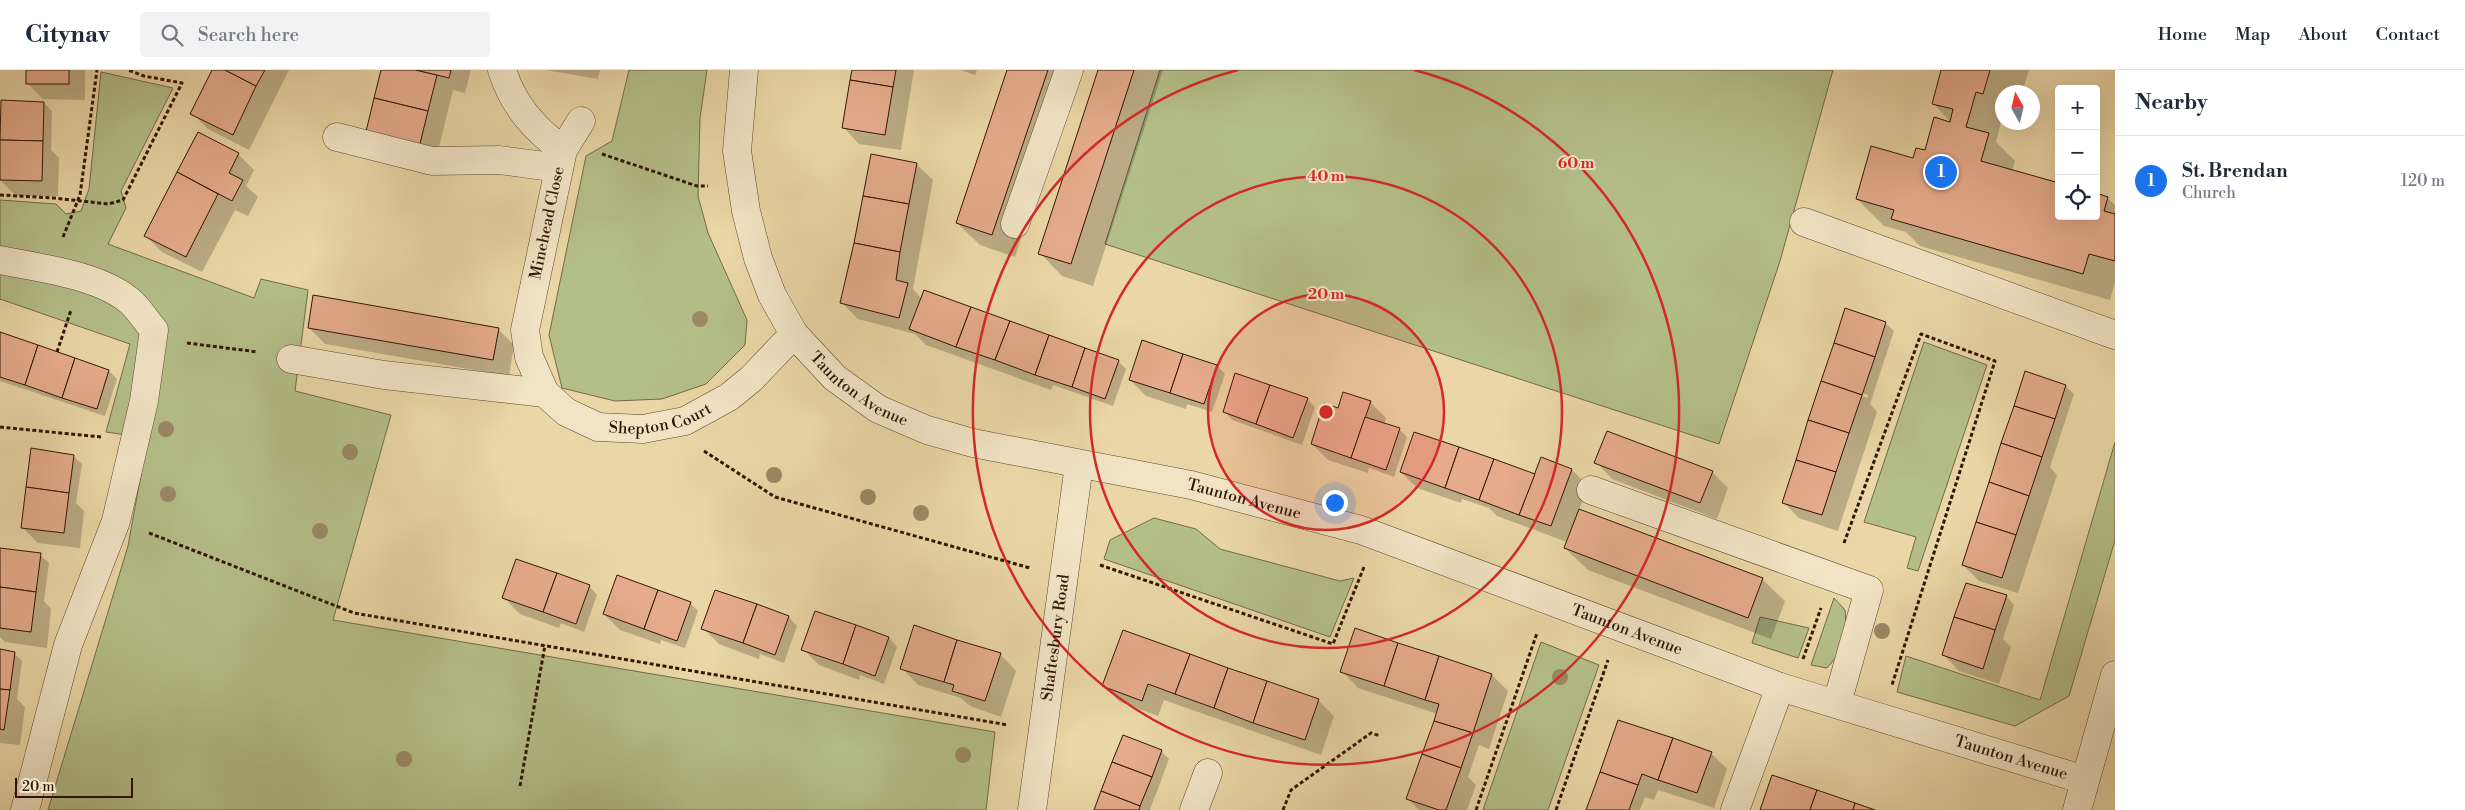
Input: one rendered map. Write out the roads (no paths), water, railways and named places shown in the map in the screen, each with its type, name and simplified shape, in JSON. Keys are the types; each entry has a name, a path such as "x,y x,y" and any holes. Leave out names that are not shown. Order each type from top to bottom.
{"street":[{"path":"502,70 520,110 540,133 568,145"},
{"name":"Taunton Avenue","path":"744,70 739,109 737,150 742,185 758,258 772,295 794,334 835,378 878,409 927,430 974,444 1191,485 1280,507 1376,536 1786,688 2085,780"},
{"path":"1015,224 1069,70"},
{"path":"337,136 432,161 499,160 568,145"},
{"name":"Minehead Close","path":"525,330 568,145"},
{"path":"1804,222 2115,335"},
{"path":"0,260 104,286 131,302 154,330 144,401 116,521 68,645 25,810"},
{"name":"Shepton Court","path":"525,330 529,357 545,392 566,412 598,427 644,429 685,420 729,397 751,380 794,334"},
{"path":"292,359 384,375 545,392"},
{"name":"Shaftesbury Road","path":"1032,810 1079,465"},
{"path":"1591,490 1869,590 1837,703"},
{"path":"2077,810 2115,675"},
{"path":"1735,810 1786,688"},
{"path":"1194,810 1208,773"}],"place":[{"name":"St. Brendan","path":"1941,172"}]}
